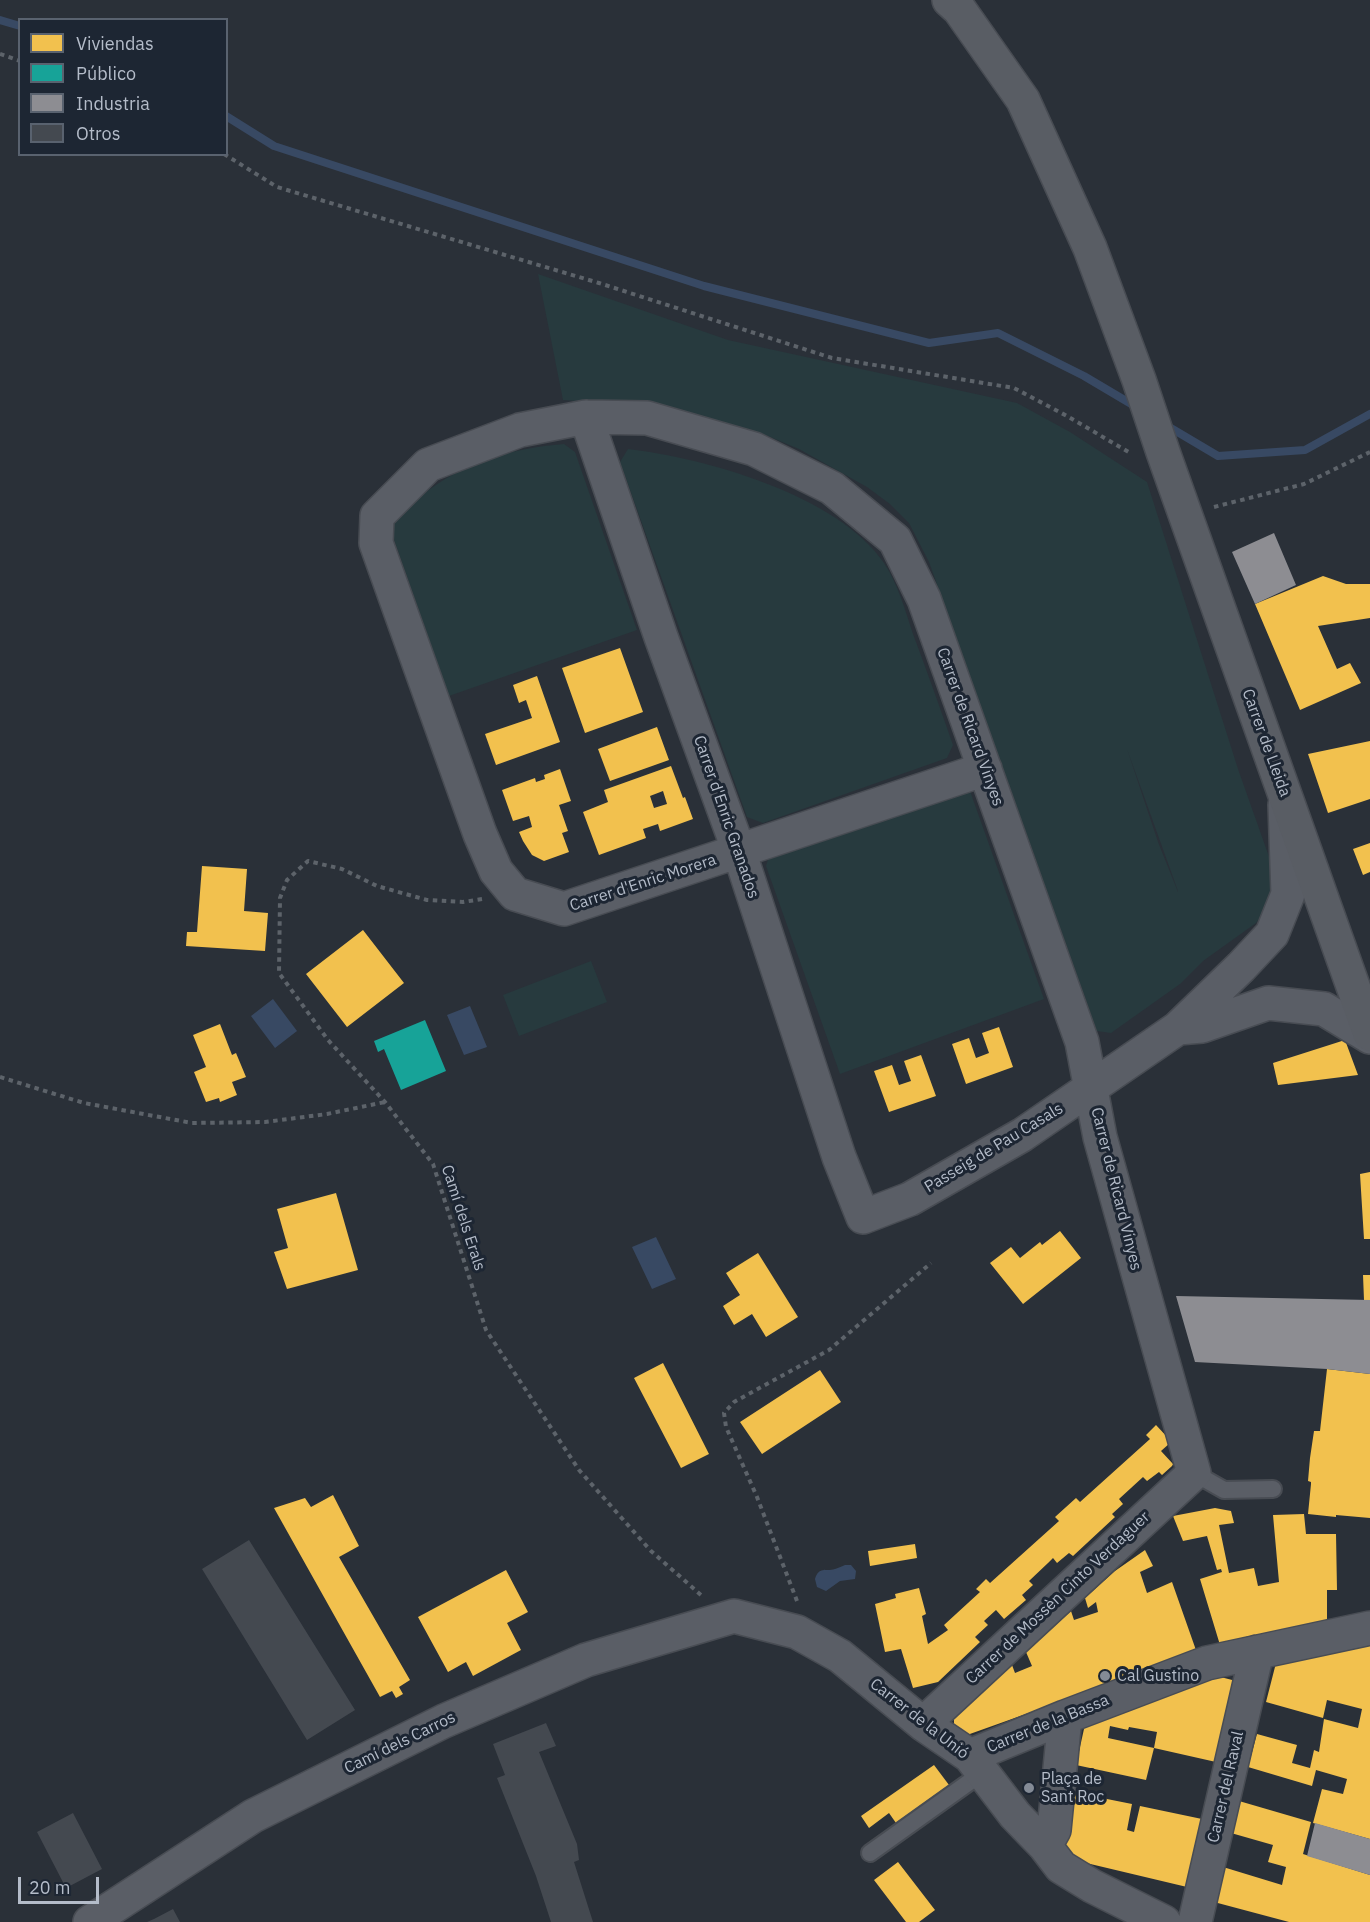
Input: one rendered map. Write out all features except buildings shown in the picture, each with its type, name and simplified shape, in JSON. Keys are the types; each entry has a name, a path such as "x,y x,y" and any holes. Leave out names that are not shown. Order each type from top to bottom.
{"main road":[{"name":"Carrer de Lleida","path":"949,0 959,9 1023,100 1090,248 1139,380 1183,511 1370,1036"}],"street":[{"name":"Carrer de Ricard Vinyes","path":"515,894 496,871 480,834 376,543 377,516 428,465 520,430 586,417 646,418 754,449 832,488 895,540 924,599 1082,1042 1100,1137 1194,1473"},
{"name":"Carrer d'Enric Granados","path":"586,417 661,638 739,851 839,1157 863,1217"},
{"name":"Carrer d'Enric Morera","path":"515,894 564,909 985,769"},
{"name":"Passeig de Pau Casals","path":"863,1217 910,1199 1022,1135 1178,1028 1272,934 1288,894 1285,798"},
{"name":"Passeig de Pau Casals","path":"1178,1028 1202,1026 1268,1003 1324,1009 1370,1036"},
{"name":"Carrer de Mossèn Cinto Verdaguer","path":"923,1724 1194,1473"},
{"name":"Carrer de la Unió","path":"734,1616 797,1632 840,1656 976,1764 1015,1815 1045,1846 1061,1867 1092,1886 1164,1922"},
{"name":"Camí dels Carros","path":"90,1922 254,1816 444,1721 585,1660 734,1616"},
{"name":"Carrer de la Bassa","path":"976,1764 1065,1717 1207,1663 1370,1628"},
{"name":"Carrer del Raval","path":"1195,1922 1257,1652"},
{"path":"1045,1846 1054,1830 1065,1717"}],"lane":[{"path":"1194,1473 1224,1490 1273,1489"},
{"name":"Carrer de la Bassa","path":"870,1853 976,1764"}],"path":[{"path":"0,54 18,60"},
{"path":"227,156 277,187 599,283 832,358 1014,388 1067,416 1126,452 1166,460"},
{"path":"1183,511 1224,506 1304,484 1370,452"},
{"name":"Camí dels Erals","path":"515,894 463,902 427,900 402,895 342,869 308,861 287,880 279,898 279,973 328,1040 385,1102 433,1164 486,1330 579,1470 651,1551 707,1600 734,1616"},
{"path":"0,1077 84,1103 192,1123 265,1122 327,1114 385,1102"},
{"path":"813,1640 757,1497 726,1427 724,1413 734,1402 829,1350 931,1263"}],"green space":[{"path":"538,274 728,340 1017,403 1070,432 1147,482 1238,769 1273,868 1272,895 1265,912 1256,923 1203,961 1180,984 1111,1033 1097,1031 929,562 909,523 890,504 867,487 799,449 763,434 691,414 637,405 563,400","holes":["1127,749 1178,892 1158,842"]},
{"path":"564,444 575,452 637,630 449,696 391,531 393,525 403,512 421,496 437,484 470,466 525,449"},
{"path":"628,449 694,461 768,484 803,499 835,518 863,539 884,563 901,597 953,745 947,758 763,823 747,817 620,462"},
{"path":"970,791 1044,999 840,1074 766,866 771,851"},
{"path":"591,961 607,1002 519,1036 503,995"}],"water":[{"path":"273,999 297,1031 275,1048 251,1016"},
{"path":"470,1006 487,1047 464,1055 447,1015"},
{"path":"656,1237 676,1279 652,1289 632,1247"},
{"path":"851,1565 856,1571 855,1579 840,1581 826,1591 817,1587 815,1579 818,1572"}],"waterway":[{"path":"0,20 18,25"},
{"path":"228,117 274,146 704,286 929,343 998,333 1084,376 1138,408"},
{"path":"1164,424 1218,456 1305,450 1370,414"}],"place":[{"name":"Cal Gustino","path":"1105,1676"},
{"name":"Plaça de Sant Roc","path":"1029,1788"}]}
